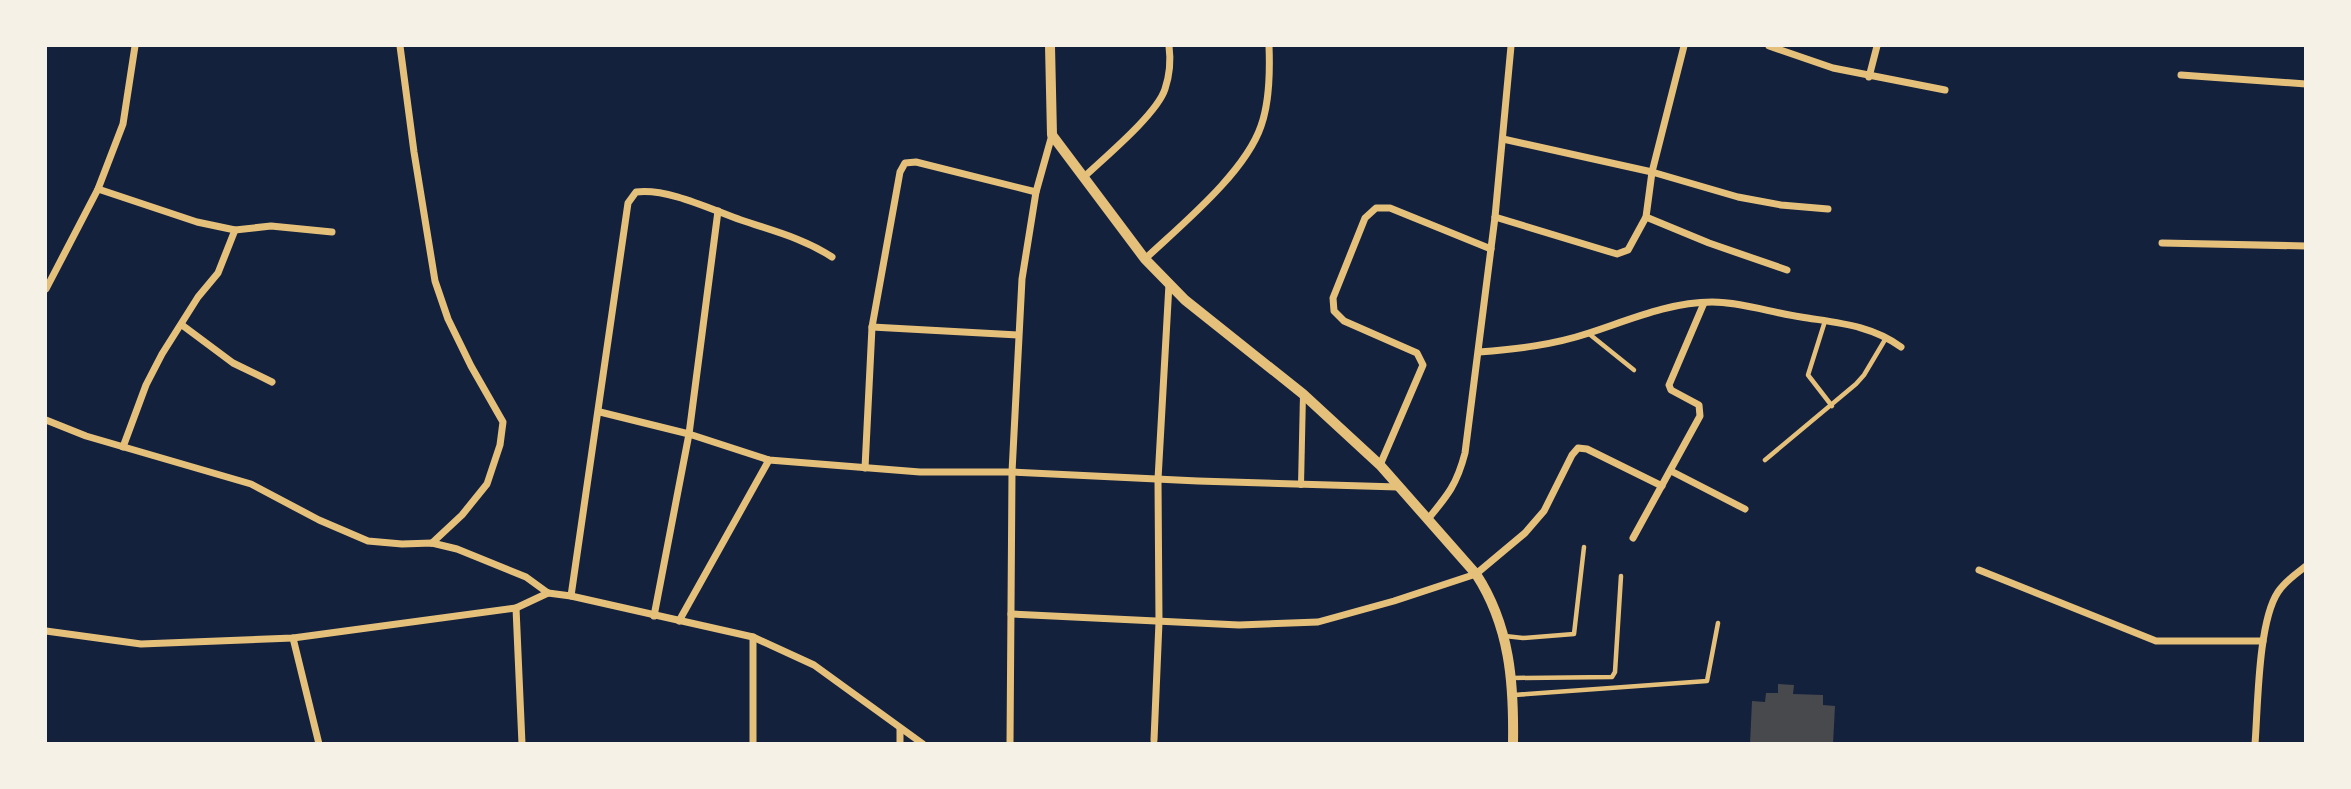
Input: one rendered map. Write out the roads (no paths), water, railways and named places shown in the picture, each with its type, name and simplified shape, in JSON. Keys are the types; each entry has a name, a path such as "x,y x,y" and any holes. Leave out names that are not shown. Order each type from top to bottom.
{"street":[{"path":"46,289 98,189 123,124 135,46"},
{"path":"400,46 435,281 448,319 503,422 500,445 487,484 462,515 432,543"},
{"path":"1010,744 1012,472 1018,335 1022,279 1036,192 1052,135 1050,46"},
{"path":"1084,177 1149,112 1165,91 1171,64 1169,46"},
{"path":"1145,259 1212,195 1246,154 1261,125 1270,72 1269,46"},
{"path":"1428,519 1448,496 1459,477 1479,352 1511,46"},
{"path":"1495,217 1622,254 1632,244 1646,217 1652,172 1684,46"},
{"path":"1769,46 1833,68 1945,90"},
{"path":"1869,76 1877,46"},
{"path":"2181,75 2305,84"},
{"path":"1052,135 1145,259 1169,284 1185,300 1303,394 1380,465 1476,574 1488,592 1505,636 1514,695 1513,744"},
{"path":"1503,139 1652,172 1738,197 1781,205 1828,209"},
{"path":"865,468 872,327 900,172 905,163 916,162 1036,192"},
{"path":"98,189 197,222 234,230 271,226 332,232"},
{"path":"571,596 600,412 628,203 636,192 648,190 718,211 795,237 832,257"},
{"path":"1380,465 1423,365 1418,354 1344,321 1334,311 1333,298 1365,218 1376,208 1390,208 1491,249"},
{"path":"654,616 689,433 718,211"},
{"path":"1646,217 1720,248 1787,271"},
{"path":"123,447 146,385 198,297 218,272 234,230"},
{"path":"2162,243 2305,246"},
{"path":"1154,740 1159,622 1158,479 1169,284"},
{"path":"1479,352 1542,345 1638,316 1704,303 1735,304 1860,326 1887,336 1901,347"},
{"path":"1633,538 1701,413 1699,405 1671,390 1669,385 1704,303"},
{"path":"182,325 233,363 272,382"},
{"path":"872,327 1018,335"},
{"path":"1301,485 1303,394"},
{"path":"600,412 689,433 769,460 920,472 1012,472 1398,487"},
{"path":"46,420 86,436 251,484 319,520 368,541 432,543 457,549 526,578 548,593 753,637 814,665 923,744"},
{"path":"1011,614 1239,625 1318,622 1476,574 1525,533 1544,511 1578,448 1587,449 1662,486"},
{"path":"680,621 769,460"},
{"path":"1671,471 1745,509"},
{"path":"2255,744 2263,641 2268,612 2284,584 2305,566"},
{"path":"1979,570 2156,641 2263,641"},
{"path":"46,631 141,644 293,638 516,608 548,593"},
{"path":"516,608 522,744"},
{"path":"752,744 753,637"},
{"path":"293,638 319,744"},
{"path":"900,729 900,744"}],"lane":[{"path":"1825,321 1808,375 1832,406"},
{"path":"1588,333 1634,370"},
{"path":"1765,460 1832,406 1864,375 1887,336"},
{"path":"1505,636 1523,638 1574,634 1584,547"},
{"path":"1512,678 1612,677 1615,672 1620,576"},
{"path":"1514,695 1707,681 1718,623"}]}
